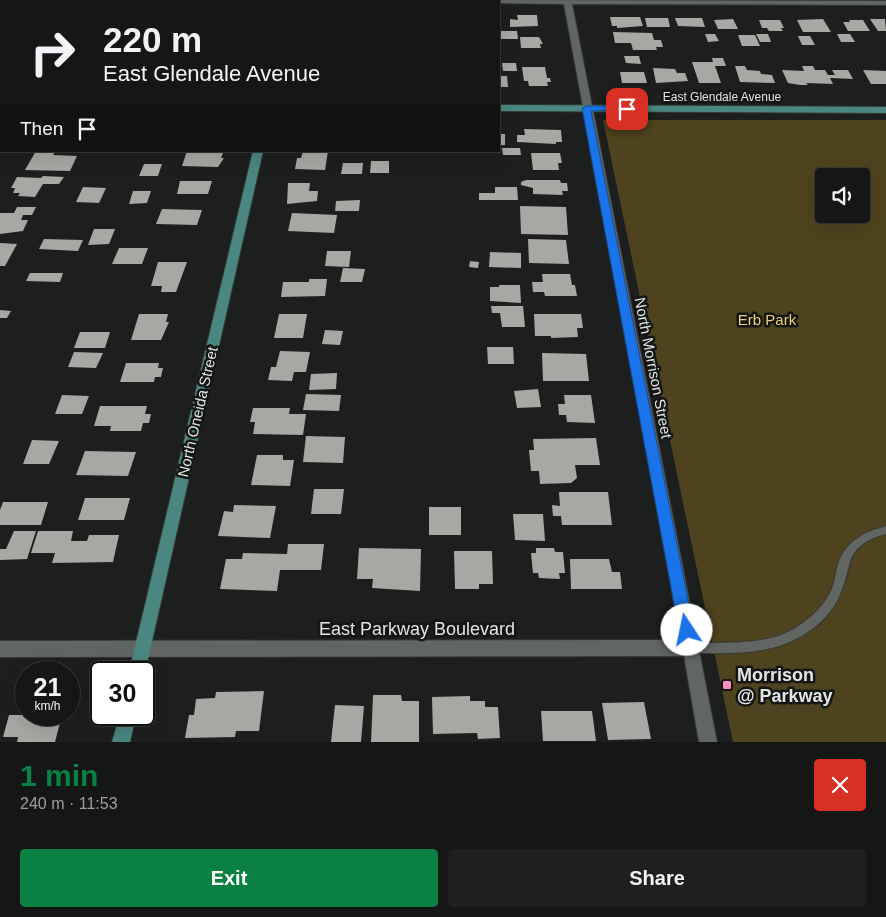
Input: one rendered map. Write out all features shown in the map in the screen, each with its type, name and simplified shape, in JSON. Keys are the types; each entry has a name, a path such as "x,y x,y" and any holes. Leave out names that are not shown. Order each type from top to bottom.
{"main road":[{"name":"East Glendale Avenue","path":"500,108 886,110"},
{"name":"North Oneida Street","path":"140,661 258,152"},
{"path":"121,742 125,726"}],"street":[{"path":"500,1 886,3"},
{"name":"North Morrison Street","path":"567,1 708,742"},
{"name":"East Parkway Boulevard","path":"0,649 690,648"}],"lane":[{"path":"690,648 766,644 782,640 806,628 828,606 837,588 851,548 874,533 886,530"}],"green space":[{"name":"Erb Park","path":"603,120 886,120 886,742 733,742"}],"building":[{"path":"517,15 537,15 538,26 510,27 510,19 518,20"},
{"path":"610,17 640,17 643,26 617,28 617,26 612,26"},
{"path":"645,18 668,18 670,27 647,27"},
{"path":"675,18 702,18 705,27 678,26"},
{"path":"733,19 738,29 718,29 714,20"},
{"path":"823,19 831,32 803,32 797,20"},
{"path":"870,19 885,19 886,31 878,31"},
{"path":"759,20 780,20 784,28 781,28 783,31 769,31 767,28 762,28"},
{"path":"849,20 863,20 870,31 848,31 843,22 850,22"},
{"path":"500,31 517,31 518,39 500,39"},
{"path":"613,32 652,33 654,40 661,40 663,47 656,47 657,50 633,50 631,43 615,43"},
{"path":"705,34 715,34 719,41 708,42"},
{"path":"756,34 768,34 771,42 760,42"},
{"path":"837,34 850,34 855,42 841,42"},
{"path":"738,35 755,35 760,46 742,46"},
{"path":"798,36 810,36 815,45 802,45"},
{"path":"520,37 539,37 543,44 540,44 541,48 521,48"},
{"path":"624,56 639,56 641,64 626,63"},
{"path":"712,58 723,58 726,66 715,66 721,83 699,83 692,62 713,62"},
{"path":"502,63 516,63 517,71 503,71"},
{"path":"735,66 745,66 747,70 760,71 761,74 772,75 775,83 740,82"},
{"path":"802,66 813,66 815,70 825,70 828,75 835,75 832,70 848,70 853,79 830,78 833,84 806,83 808,85 800,85 788,83 782,70 804,71"},
{"path":"522,67 545,67 547,78 550,78 551,82 547,82 548,86 529,86 528,81 524,81"},
{"path":"653,68 675,69 677,73 685,73 688,81 656,83"},
{"path":"863,70 886,71 886,84 871,84"},
{"path":"620,72 644,72 647,83 622,83"},
{"path":"500,76 507,76 508,87 500,87"},
{"path":"524,129 561,130 562,142 556,142 556,144 517,142 517,135 525,135"},
{"path":"500,134 505,134 505,145 500,145"},
{"path":"502,148 520,148 521,155 503,155"},
{"path":"35,152 55,152 53,155 77,156 70,171 25,170"},
{"path":"187,152 223,153 221,158 224,158 218,167 182,166"},
{"path":"303,152 328,152 325,170 295,169 297,158 301,158"},
{"path":"531,153 560,153 562,163 558,163 559,170 533,170"},
{"path":"371,161 389,161 389,173 370,173"},
{"path":"343,163 363,163 362,174 341,174"},
{"path":"144,164 162,164 158,176 139,176"},
{"path":"43,176 64,177 59,184 43,184 35,197 18,196 20,193 13,193 15,188 11,188 17,177 41,178"},
{"path":"526,180 560,180 561,183 567,183 568,191 562,191 563,195 533,194 533,188 521,185 521,182"},
{"path":"180,181 212,181 208,194 177,194"},
{"path":"288,183 310,183 309,191 318,191 317,201 287,204"},
{"path":"83,187 106,188 99,203 76,202"},
{"path":"495,187 517,187 518,200 479,200 479,193 495,193"},
{"path":"133,191 151,191 147,203 129,204"},
{"path":"360,200 359,211 335,211 336,201"},
{"path":"520,206 566,207 568,235 521,234"},
{"path":"17,207 36,207 32,215 23,215 21,220 28,220 23,231 0,234 0,213 14,213"},
{"path":"162,209 202,210 197,225 156,224"},
{"path":"292,213 337,215 334,233 288,231"},
{"path":"94,229 115,229 109,244 88,245"},
{"path":"44,239 83,240 78,251 39,249"},
{"path":"528,239 566,240 569,264 529,263"},
{"path":"0,243 17,244 5,266 0,266"},
{"path":"119,248 148,248 142,264 112,264"},
{"path":"327,251 351,251 349,267 325,266"},
{"path":"490,252 521,253 521,268 489,267"},
{"path":"470,261 479,262 478,268 469,267"},
{"path":"158,262 187,262 176,292 161,292 162,286 151,286"},
{"path":"343,268 365,269 362,282 340,282"},
{"path":"30,273 63,273 60,282 26,281"},
{"path":"542,274 570,274 577,296 545,296 544,292 533,292 532,282 543,282"},
{"path":"309,279 327,279 325,296 281,297 283,282 309,282"},
{"path":"499,285 520,285 521,303 490,301 490,287 499,287"},
{"path":"491,306 523,306 525,327 502,327 500,313 492,313"},
{"path":"0,310 11,311 7,318 0,318"},
{"path":"139,314 168,314 166,322 169,322 161,340 131,340"},
{"path":"279,314 307,314 303,338 274,338"},
{"path":"534,314 581,314 583,328 577,328 578,337 551,338 551,336 535,336"},
{"path":"325,330 343,331 340,345 322,344"},
{"path":"80,332 110,332 105,348 74,348"},
{"path":"487,347 513,347 514,364 488,364"},
{"path":"280,351 310,352 306,372 294,372 292,381 268,380 271,367 276,367"},
{"path":"74,352 103,353 96,368 68,367"},
{"path":"542,353 586,354 589,381 543,381"},
{"path":"126,363 159,363 158,368 163,368 161,377 155,377 154,382 120,382"},
{"path":"337,373 336,389 309,390 311,374"},
{"path":"538,389 541,407 517,408 514,391"},
{"path":"306,394 341,395 339,411 303,410"},
{"path":"62,395 89,396 82,414 55,414"},
{"path":"564,395 591,395 595,423 567,422 566,415 559,415 558,404 565,404"},
{"path":"100,406 147,406 145,414 151,414 149,423 143,423 141,431 110,431 111,426 94,426"},
{"path":"253,408 290,408 289,414 306,414 303,435 253,434 255,422 250,422"},
{"path":"306,436 345,437 343,463 303,462"},
{"path":"596,438 600,465 575,465 577,478 571,483 540,484 539,471 531,471 529,450 534,450 533,439"},
{"path":"32,440 59,441 49,464 23,464"},
{"path":"85,451 136,452 128,476 76,475"},
{"path":"257,455 283,455 283,460 294,460 290,486 251,485"},
{"path":"314,489 344,489 341,514 311,514"},
{"path":"559,492 608,492 612,525 562,525 561,516 553,516 552,505 560,506"},
{"path":"85,498 130,498 124,520 78,520"},
{"path":"3,502 48,502 41,525 0,525 0,510"},
{"path":"234,505 276,506 270,538 218,536 224,511 233,512"},
{"path":"429,507 461,507 461,535 429,535"},
{"path":"513,514 543,514 545,541 515,540"},
{"path":"14,531 36,531 27,559 0,560 0,549 6,549"},
{"path":"38,531 73,531 71,541 87,541 89,535 119,535 113,562 52,563 55,553 31,553"},
{"path":"288,544 324,544 321,570 280,570 277,591 220,589 226,559 242,559 243,553 287,554"},
{"path":"359,548 421,549 420,591 372,588 373,579 357,579"},
{"path":"536,548 554,548 555,552 563,552 565,573 559,573 560,579 539,578 538,573 533,573 531,553 536,553"},
{"path":"454,551 492,551 493,584 479,584 479,589 455,589"},
{"path":"570,559 609,559 612,572 620,572 622,589 571,589"},
{"path":"264,691 259,731 236,731 235,737 185,738 189,715 194,715 196,699 215,698 216,692"},
{"path":"373,695 401,695 402,701 419,701 419,742 371,742"},
{"path":"470,696 470,701 485,701 485,707 498,707 500,738 478,739 477,733 433,734 432,697"},
{"path":"644,702 651,739 608,740 602,703"},
{"path":"335,705 364,706 361,742 331,742"},
{"path":"541,711 592,711 596,741 543,741"},
{"path":"9,715 15,715 15,726 59,726 55,742 17,742 18,737 3,737"}],"place":[{"name":"Morrison @ Parkway","path":"727,685"}],"route":[{"path":"627,109 586,108 687,630"}]}
